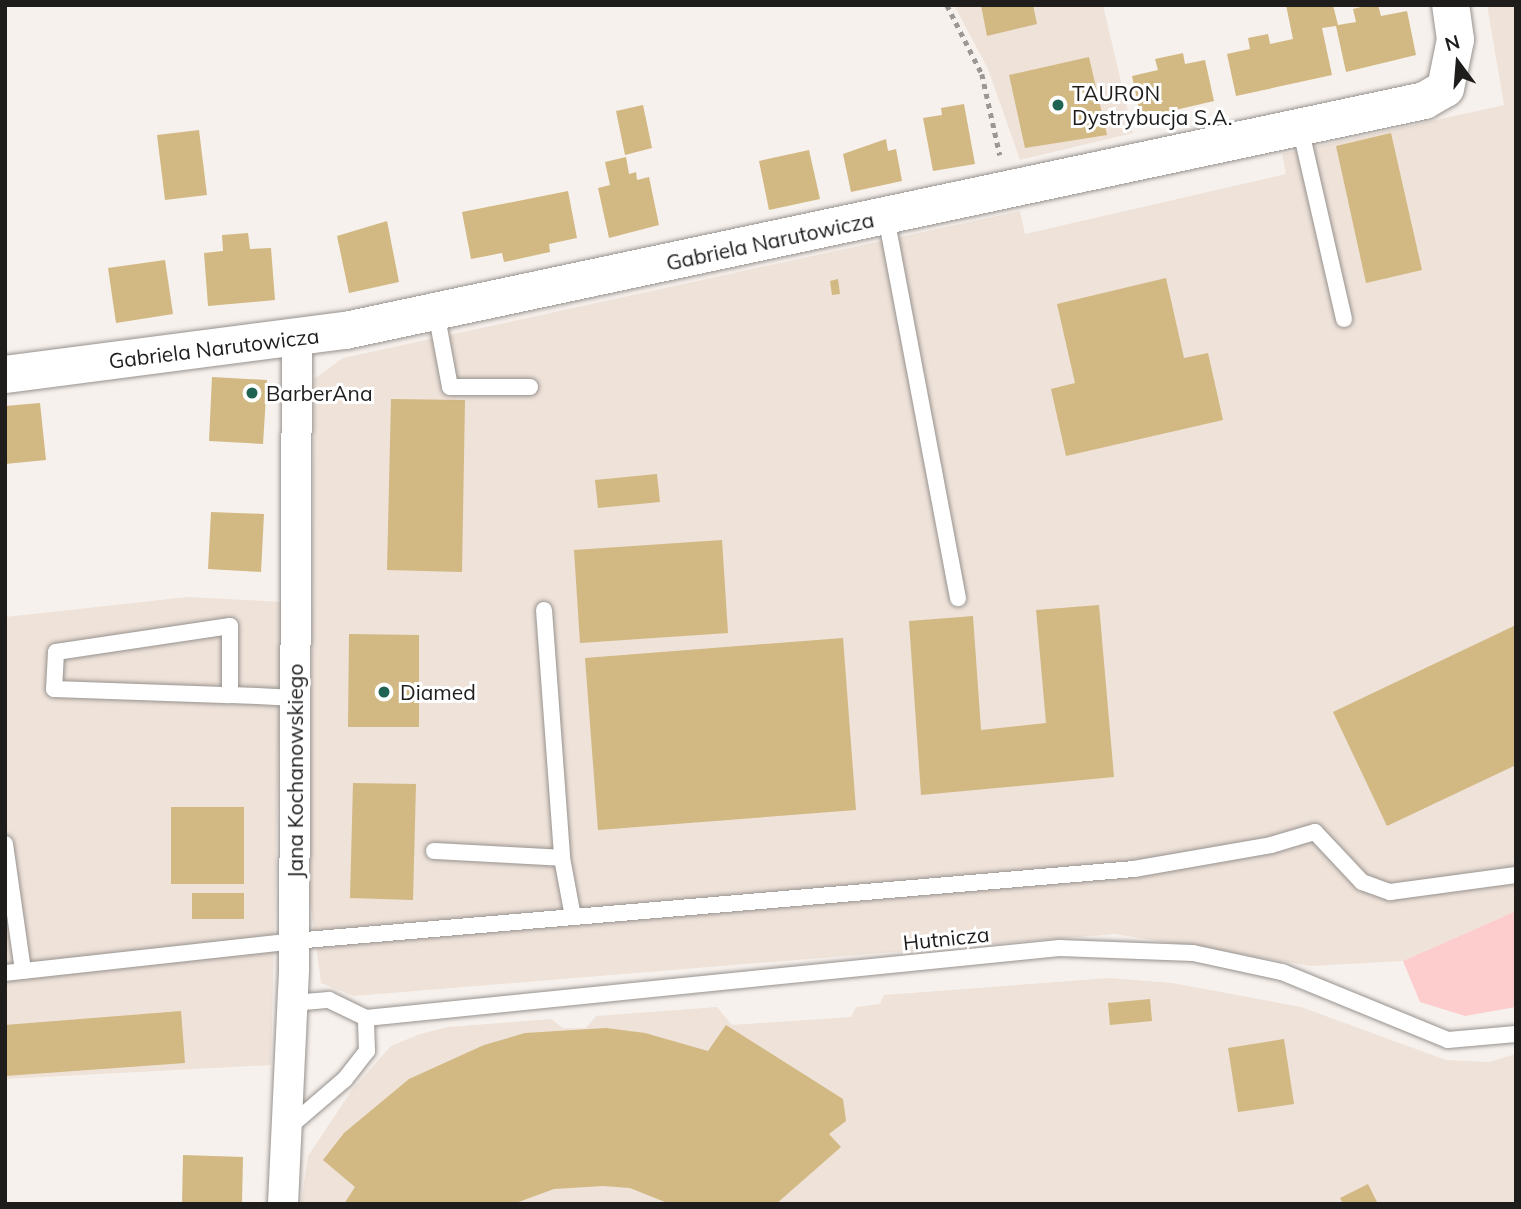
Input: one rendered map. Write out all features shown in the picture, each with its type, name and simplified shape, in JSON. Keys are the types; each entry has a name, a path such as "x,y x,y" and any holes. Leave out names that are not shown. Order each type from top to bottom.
{"street":[{"name":"Gabriela Narutowicza","path":"5,374 297,339 886,217 1424,100 1445,88 1455,39 1450,5"},
{"name":"Jana Kochanowskiego","path":"283,1204 293,1003 297,339"}],"lane":[{"path":"1300,127 1344,319"},
{"path":"886,217 958,598"},
{"path":"436,312 450,387 530,387"},
{"path":"544,610 562,858 572,917"},
{"path":"230,695 230,626 56,652 54,689 295,698"},
{"path":"5,973 294,941 1134,869 1315,832 1362,882 1390,892 1516,875"},
{"path":"5,844 23,971"},
{"path":"434,851 562,858"},
{"name":"Hutnicza","path":"366,1018 1059,948 1193,953 1282,972 1448,1040 1516,1034"},
{"path":"286,1130 345,1079 367,1051 366,1018 329,1000 293,1003"}],"path":[{"path":"947,5 982,74 1008,191"}],"shaded area":[{"path":"954,5 1103,5 1133,133 1020,160 988,69"},
{"path":"1487,5 1516,5 1516,911 1403,961 1311,966 1115,934 354,996 321,983 310,900 314,379 343,358 1020,211 1025,234 1286,174 1282,154 1504,105"},
{"path":"188,597 282,602 271,1065 5,1079 5,617"},
{"path":"1516,911 1516,1007 1465,1016 1420,1002 1403,961"},
{"path":"1110,978 1172,983 1301,1007 1446,1060 1489,1062 1516,1054 1516,1204 301,1204 308,1156 352,1090 391,1046 420,1034 448,1027 551,1019 563,1028 586,1028 596,1016 717,1007 732,1025 851,1017 856,1007 880,1004 884,995"}],"building":[{"path":"981,5 1033,5 1037,24 987,36"},
{"path":"1286,5 1333,5 1338,25 1356,22 1353,9 1369,5 1378,5 1381,16 1407,11 1416,55 1346,72 1336,26 1322,28 1332,75 1236,96 1227,54 1250,49 1248,38 1268,34 1270,44 1293,39"},
{"path":"1183,53 1185,64 1205,60 1214,101 1141,118 1132,76 1158,70 1155,59"},
{"name":"TAURON Dystrybucja S.A.","path":"1089,57 1107,135 1025,148 1009,75"},
{"path":"964,104 975,164 933,171 923,118 942,115 941,108"},
{"path":"643,105 652,148 625,155 616,111"},
{"path":"199,130 207,195 165,200 157,135"},
{"path":"1391,133 1422,270 1366,283 1336,146"},
{"path":"886,139 888,151 896,149 902,181 851,192 843,154"},
{"path":"809,150 820,199 769,210 759,161"},
{"path":"626,157 629,174 636,172 637,180 649,177 659,225 609,238 598,188 610,185 605,162"},
{"path":"568,191 577,238 549,244 550,252 504,262 502,253 471,259 462,212"},
{"path":"387,221 399,282 349,293 337,236"},
{"path":"248,233 250,249 271,248 275,300 208,306 204,253 223,251 222,235"},
{"path":"165,260 173,314 116,323 108,268"},
{"path":"1166,278 1184,358 1208,353 1223,420 1066,456 1051,389 1075,383 1057,304"},
{"path":"838,279 840,294 832,295 830,281"},
{"path":"212,377 267,380 263,444 209,441"},
{"path":"391,399 465,400 462,572 387,570"},
{"path":"40,403 46,460 5,464 5,406"},
{"path":"657,474 660,502 598,508 595,480"},
{"path":"211,512 264,514 261,572 208,569"},
{"path":"722,540 728,633 580,643 574,550"},
{"path":"1099,605 1114,777 921,795 909,621 973,616 981,730 1046,723 1036,610"},
{"path":"1516,625 1516,765 1387,826 1333,712"},
{"name":"Diamed","path":"349,634 419,635 419,727 348,727"},
{"path":"843,638 856,810 598,830 585,658"},
{"path":"353,783 416,784 413,900 350,898"},
{"path":"171,807 244,807 244,884 171,884"},
{"path":"192,893 244,893 244,919 192,919"},
{"path":"1150,999 1152,1021 1110,1025 1108,1003"},
{"path":"181,1011 185,1063 5,1076 5,1025"},
{"path":"726,1025 843,1099 846,1121 829,1134 841,1147 776,1204 670,1204 630,1188 603,1186 554,1189 513,1204 344,1204 355,1187 323,1160 344,1133 409,1079 484,1045 525,1033 606,1028 645,1033 708,1051"},
{"path":"1284,1039 1294,1104 1238,1112 1228,1048"},
{"path":"183,1155 243,1157 242,1204 182,1204"},
{"path":"1368,1184 1378,1204 1343,1204 1340,1198"}],"place":[{"name":"TAURON Dystrybucja S.A.","path":"1058,105"},
{"name":"BarberAna","path":"252,393"},
{"name":"Diamed","path":"384,692"}]}
